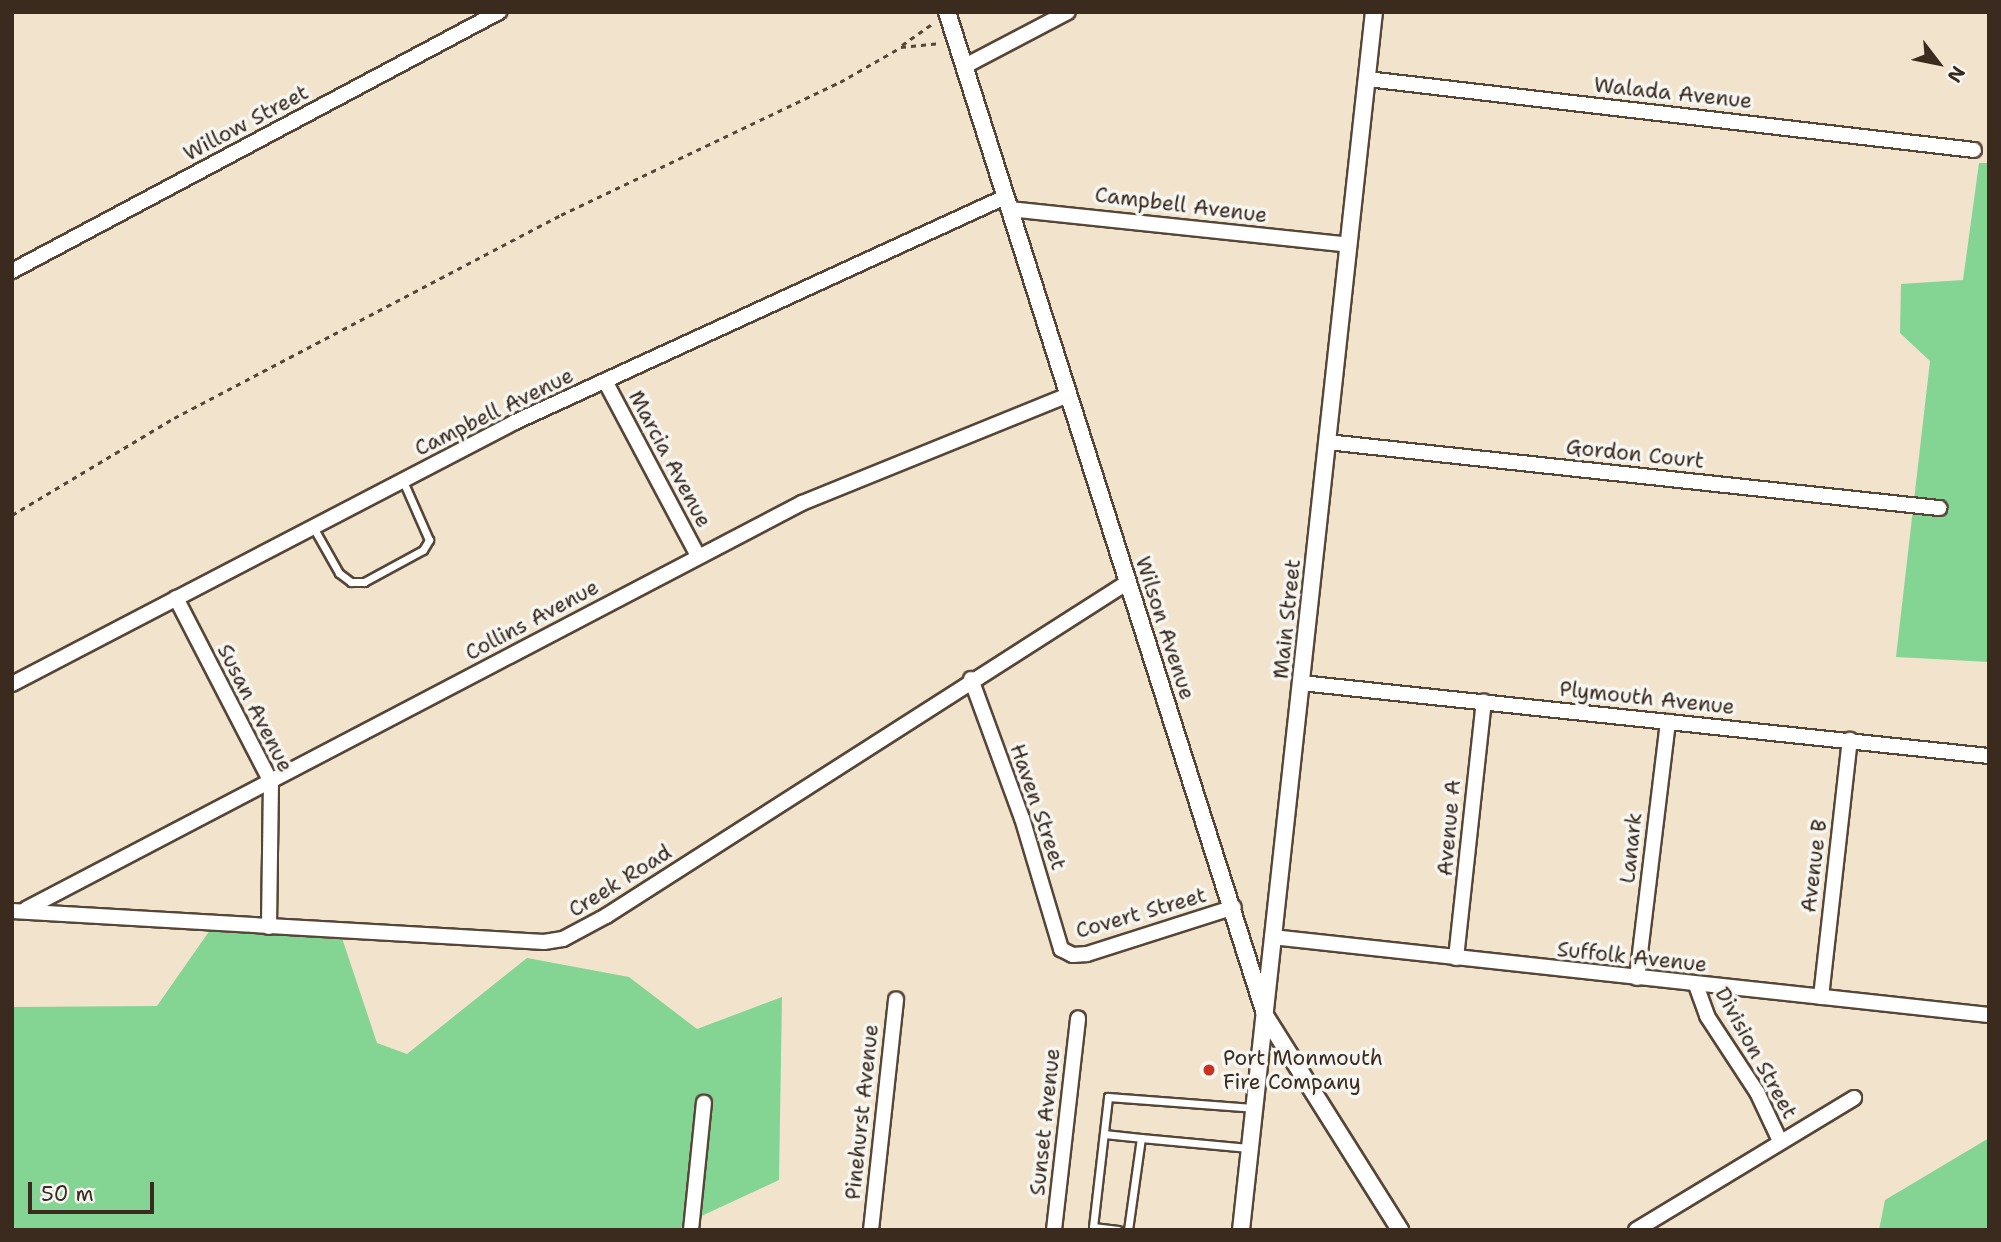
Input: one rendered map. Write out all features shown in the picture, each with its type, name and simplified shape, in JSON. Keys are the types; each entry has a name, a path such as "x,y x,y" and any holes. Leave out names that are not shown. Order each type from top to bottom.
{"street":[{"name":"Willow Street","path":"12,271 499,12"},
{"path":"965,66 1068,12"},
{"name":"Main Street","path":"1241,1230 1374,12"},
{"name":"Wilson Avenue","path":"941,17 965,66 1068,395 1234,907 1266,1017 1400,1230"},
{"name":"Walada Avenue","path":"1367,79 1974,150"},
{"name":"Campbell Avenue","path":"12,684 313,527 604,381 1007,203 1349,245"},
{"name":"Marcia Avenue","path":"604,381 698,556"},
{"name":"Collins Avenue","path":"19,910 271,782 802,503 1068,395"},
{"name":"Gordon Court","path":"1327,442 1939,508"},
{"name":"Creek Road","path":"19,910 73,918 544,942 563,939 606,916 971,679 1128,582"},
{"name":"Susan Avenue","path":"176,598 271,782 269,927"},
{"name":"Haven Street","path":"971,679 1021,818 1060,949"},
{"name":"Plymouth Avenue","path":"1301,683 1989,756"},
{"name":"Avenue A","path":"1456,958 1485,702"},
{"name":"Lanark","path":"1637,978 1668,722"},
{"name":"Avenue B","path":"1821,997 1850,740"},
{"name":"Covert Street","path":"1060,949 1073,955 1087,954 1234,907"},
{"name":"Suffolk Avenue","path":"1272,937 1989,1015"},
{"name":"Division Street","path":"1696,985 1707,1016 1756,1092 1780,1141"},
{"name":"Pinehurst Avenue","path":"871,1230 896,999"},
{"name":"Sunset Avenue","path":"1054,1230 1078,1018"},
{"name":"Division Street","path":"1636,1230 1854,1098"},
{"path":"691,1230 704,1103"}],"lane":[{"path":"313,527 339,573 351,582 364,582 422,550 429,540 403,481"},
{"path":"1118,1230 1093,1227 1108,1097 1254,1108"},
{"path":"1104,1133 1249,1148"},
{"path":"1128,1230 1142,1138"}],"path":[{"path":"12,515 174,418 561,215 840,82 897,49 941,17"},
{"path":"897,49 942,43"}],"green space":[{"path":"1979,163 1989,163 1989,662 1896,657 1930,361 1900,333 1901,284 1963,280"},
{"path":"210,930 341,935 377,1043 407,1054 527,958 629,977 697,1029 782,997 779,1180 682,1225 681,1230 12,1230 12,1007 157,1006"},
{"path":"1989,1138 1989,1230 1879,1230 1885,1200"}],"place":[{"name":"Port Monmouth Fire Company","path":"1209,1070"}]}
